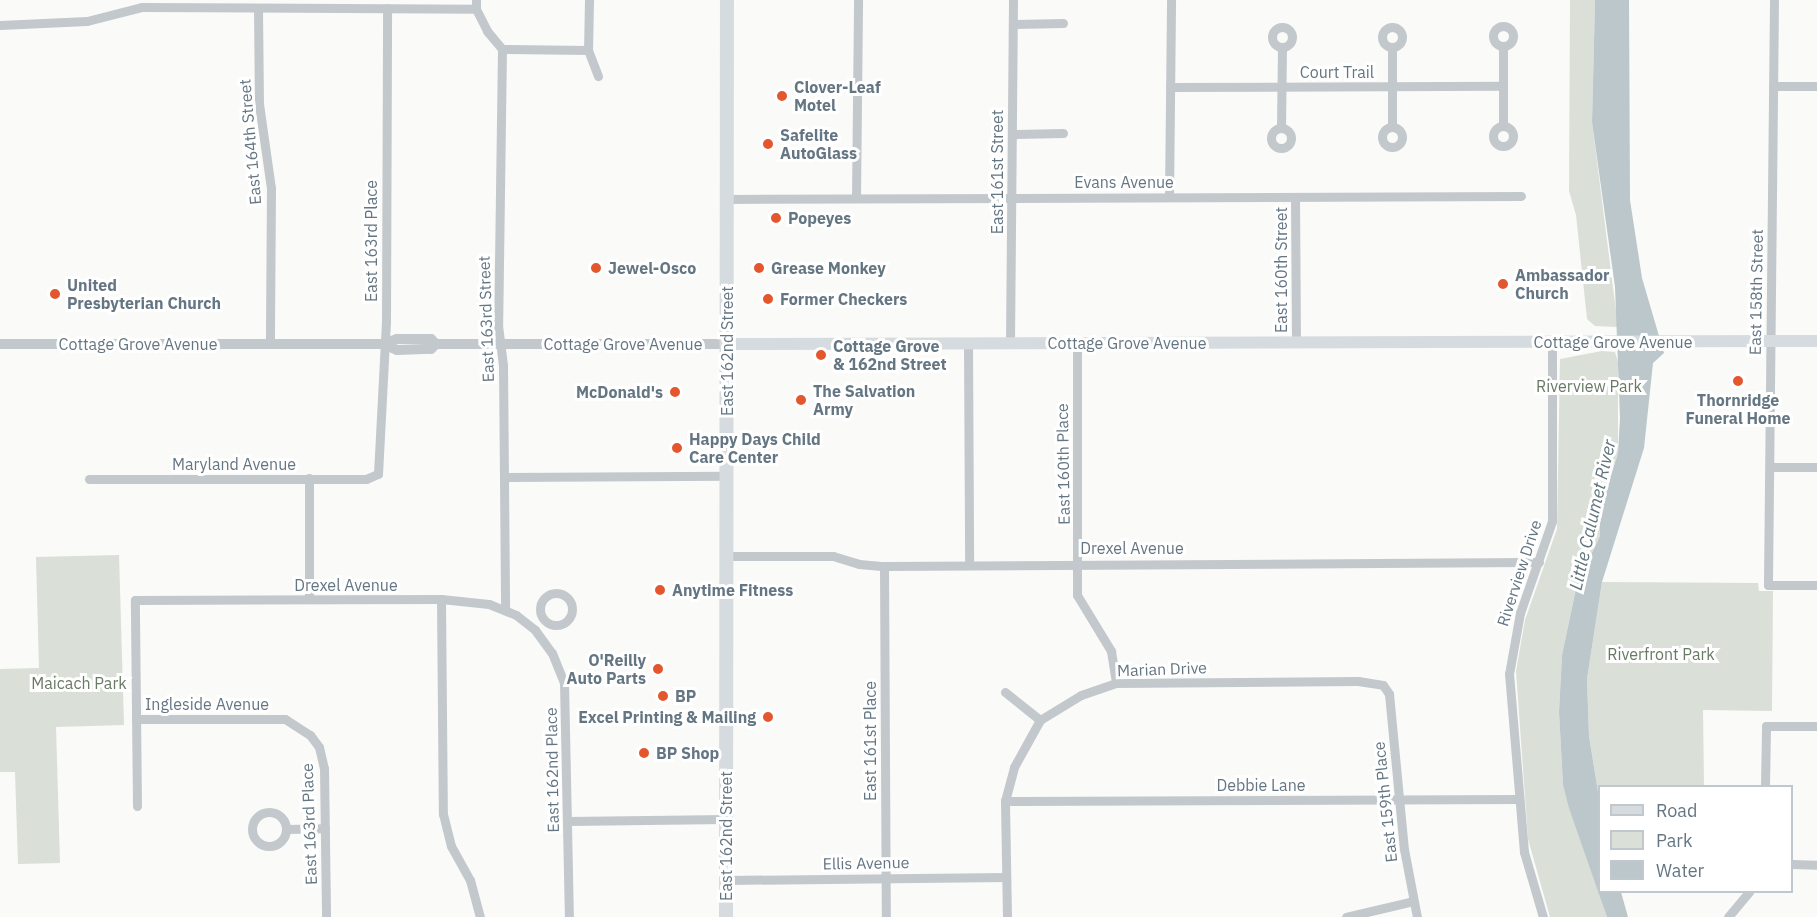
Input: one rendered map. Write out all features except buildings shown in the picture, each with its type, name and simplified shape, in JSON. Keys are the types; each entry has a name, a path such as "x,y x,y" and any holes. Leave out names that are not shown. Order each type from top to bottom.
{"main road":[{"name":"East 162nd Street","path":"726,917 727,0"},
{"name":"Cottage Grove Avenue","path":"727,344 1817,341"}],"street":[{"path":"589,0 588,50 598,76"},
{"path":"856,198 858,0"},
{"name":"East 161st Street","path":"1010,344 1013,0"},
{"path":"1169,197 1171,0"},
{"name":"East 158th Street","path":"1774,0 1768,585 1817,585"},
{"path":"0,25 87,21 142,7 258,9 476,5 486,31 502,49 588,50"},
{"name":"East 163rd Place","path":"378,474 383,344 387,8"},
{"name":"East 164th Street","path":"258,9 259,105 271,188 270,344"},
{"path":"1013,24 1063,23"},
{"path":"1503,46 1503,126"},
{"path":"1281,128 1282,47"},
{"path":"1392,47 1392,127"},
{"name":"East 163rd Street","path":"502,49 501,344 506,609"},
{"name":"Court Trail","path":"1170,87 1503,86"},
{"path":"1773,86 1817,86"},
{"path":"1012,134 1063,134"},
{"name":"Evans Avenue","path":"727,199 1521,196"},
{"name":"East 160th Street","path":"1295,197 1296,343"},
{"name":"East 160th Place","path":"1077,343 1080,563 1077,595 1111,651 1116,683"},
{"name":"Riverview Drive","path":"1543,917 1524,852 1509,674 1514,634 1549,536 1554,500 1552,343"},
{"name":"Cottage Grove Avenue","path":"0,344 383,344 398,350 431,349 436,344 727,344"},
{"path":"968,344 969,563"},
{"path":"1770,467 1817,467"},
{"name":"Maryland Avenue","path":"89,479 366,479 378,474"},
{"path":"504,477 727,476"},
{"path":"309,478 309,599"},
{"name":"Drexel Avenue","path":"727,556 833,556 859,564 884,566 969,563 1539,562"},
{"name":"East 161st Place","path":"884,566 886,917"},
{"path":"441,599 443,814 451,846 470,880 480,917"},
{"name":"Drexel Avenue","path":"136,719 135,600 441,599 475,601 506,609 535,630"},
{"path":"535,630 544,620"},
{"name":"East 162nd Place","path":"535,630 552,652 564,682 569,917"},
{"name":"Marian Drive","path":"1005,801 1014,767 1040,720 1081,695 1116,683 1358,681 1383,685"},
{"name":"East 159th Place","path":"1383,685 1391,700 1399,800 1417,917"},
{"path":"1005,692 1040,720"},
{"path":"136,719 137,806"},
{"name":"Ingleside Avenue","path":"136,719 285,719 310,735"},
{"path":"1765,785 1766,726 1817,726"},
{"name":"East 163rd Place","path":"310,735 323,757 326,917"},
{"name":"Debbie Lane","path":"1005,801 1518,800"},
{"path":"1005,801 1006,917"},
{"path":"568,821 726,819"},
{"path":"286,829 325,828"},
{"path":"1793,864 1817,865"},
{"name":"Ellis Avenue","path":"726,880 1006,877"},
{"path":"1728,917 1747,893"},
{"path":"1346,917 1413,901"}],"green space":[{"path":"1570,0 1595,0 1592,122 1618,327 1595,326 1587,319 1576,215 1569,191"},
{"name":"Riverview Park","path":"1602,351 1615,352 1618,362 1618,453 1602,497 1600,536 1577,584 1562,655 1559,712 1563,785 1607,917 1550,917 1528,839 1516,671 1525,620 1557,529 1560,359"},
{"name":"Maicach Park","path":"119,555 124,725 56,727 60,863 18,864 15,772 0,772 0,669 39,668 36,557"},
{"name":"Riverfront Park","path":"1602,582 1758,583 1759,591 1773,591 1772,711 1703,710 1704,785 1598,785 1598,792 1589,736 1587,679"}],"water":[{"path":"1595,0 1629,0 1630,200 1642,278 1664,353 1653,363 1644,448 1602,582 1587,679 1589,736 1598,792 1598,891 1563,785 1559,712 1562,655 1577,584 1600,536 1600,510 1618,453 1620,418 1615,287 1592,122"},
{"path":"1599,893 1621,893 1628,917 1607,917"}],"place":[{"name":"Clover-Leaf Motel","path":"782,96"},
{"name":"Safelite AutoGlass","path":"768,144"},
{"name":"Popeyes","path":"776,218"},
{"name":"Jewel-Osco","path":"596,268"},
{"name":"Grease Monkey","path":"759,268"},
{"name":"Ambassador Church","path":"1503,284"},
{"name":"United Presbyterian Church","path":"55,294"},
{"name":"Former Checkers","path":"768,299"},
{"name":"Cottage Grove & 162nd Street","path":"821,355"},
{"name":"Thornridge Funeral Home","path":"1738,381"},
{"name":"McDonald's","path":"675,392"},
{"name":"The Salvation Army","path":"801,400"},
{"name":"Happy Days Child Care Center","path":"677,448"},
{"name":"Anytime Fitness","path":"660,590"},
{"name":"O'Reilly Auto Parts","path":"658,669"},
{"name":"BP","path":"663,696"},
{"name":"Excel Printing & Mailing","path":"768,717"},
{"name":"BP Shop","path":"644,753"}],"water label":[{"name":"Little Calumet River","path":"1593,515"}]}
